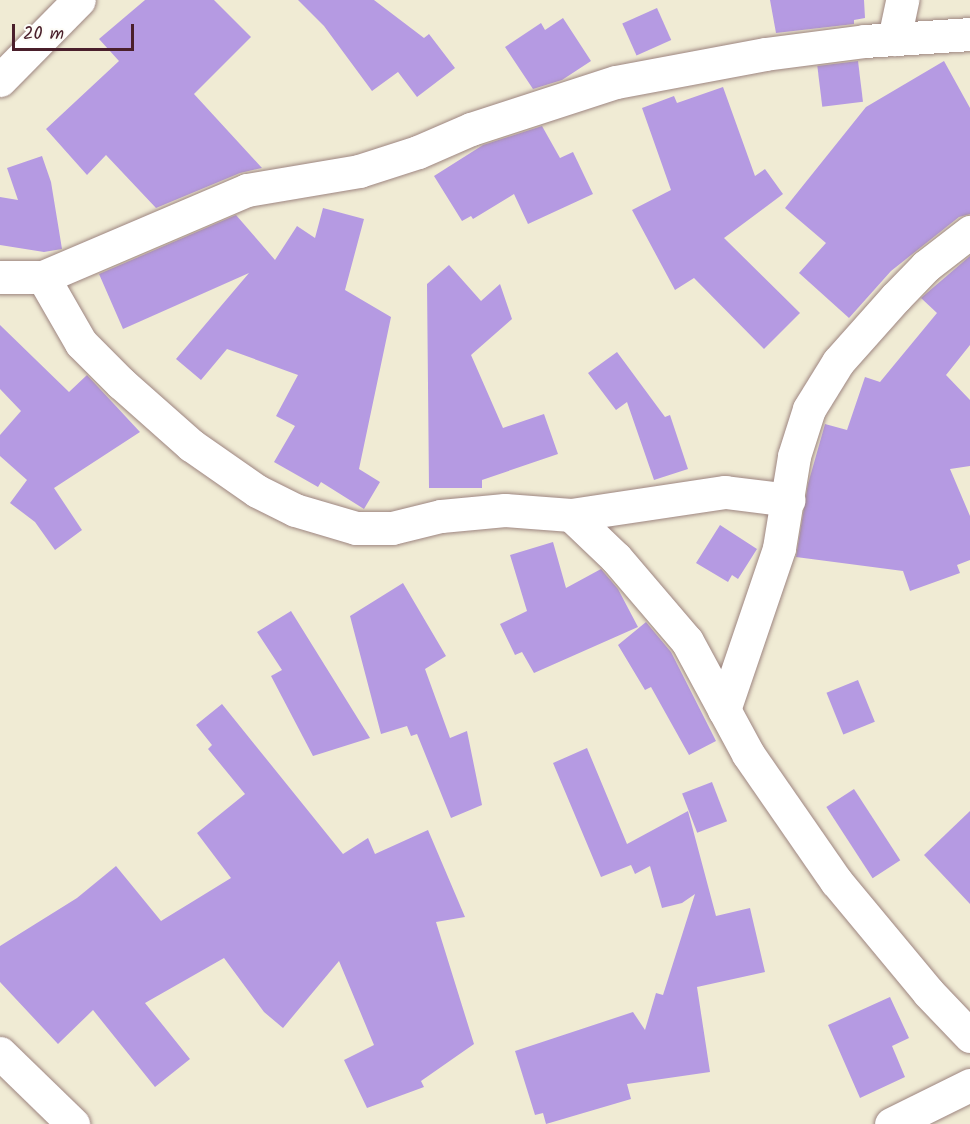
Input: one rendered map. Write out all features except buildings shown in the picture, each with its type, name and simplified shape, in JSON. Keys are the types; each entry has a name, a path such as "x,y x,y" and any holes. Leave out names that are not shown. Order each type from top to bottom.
{"street":[{"path":"0,80 79,0"},
{"path":"894,39 902,0"},
{"path":"0,277 42,277 247,190 359,171 418,152 482,125 616,82 765,54 894,39 970,34"},
{"path":"724,710 779,548 789,500 794,456 809,410 838,362 926,266 970,232"},
{"path":"42,277 81,343 121,383 191,445 257,491 295,510 356,528 392,528 441,516 505,510 571,515 725,492 789,500"},
{"path":"571,515 616,558 687,641 753,763 836,881 928,992 970,1035"},
{"path":"0,1053 73,1124"},
{"path":"891,1124 970,1085"}]}
